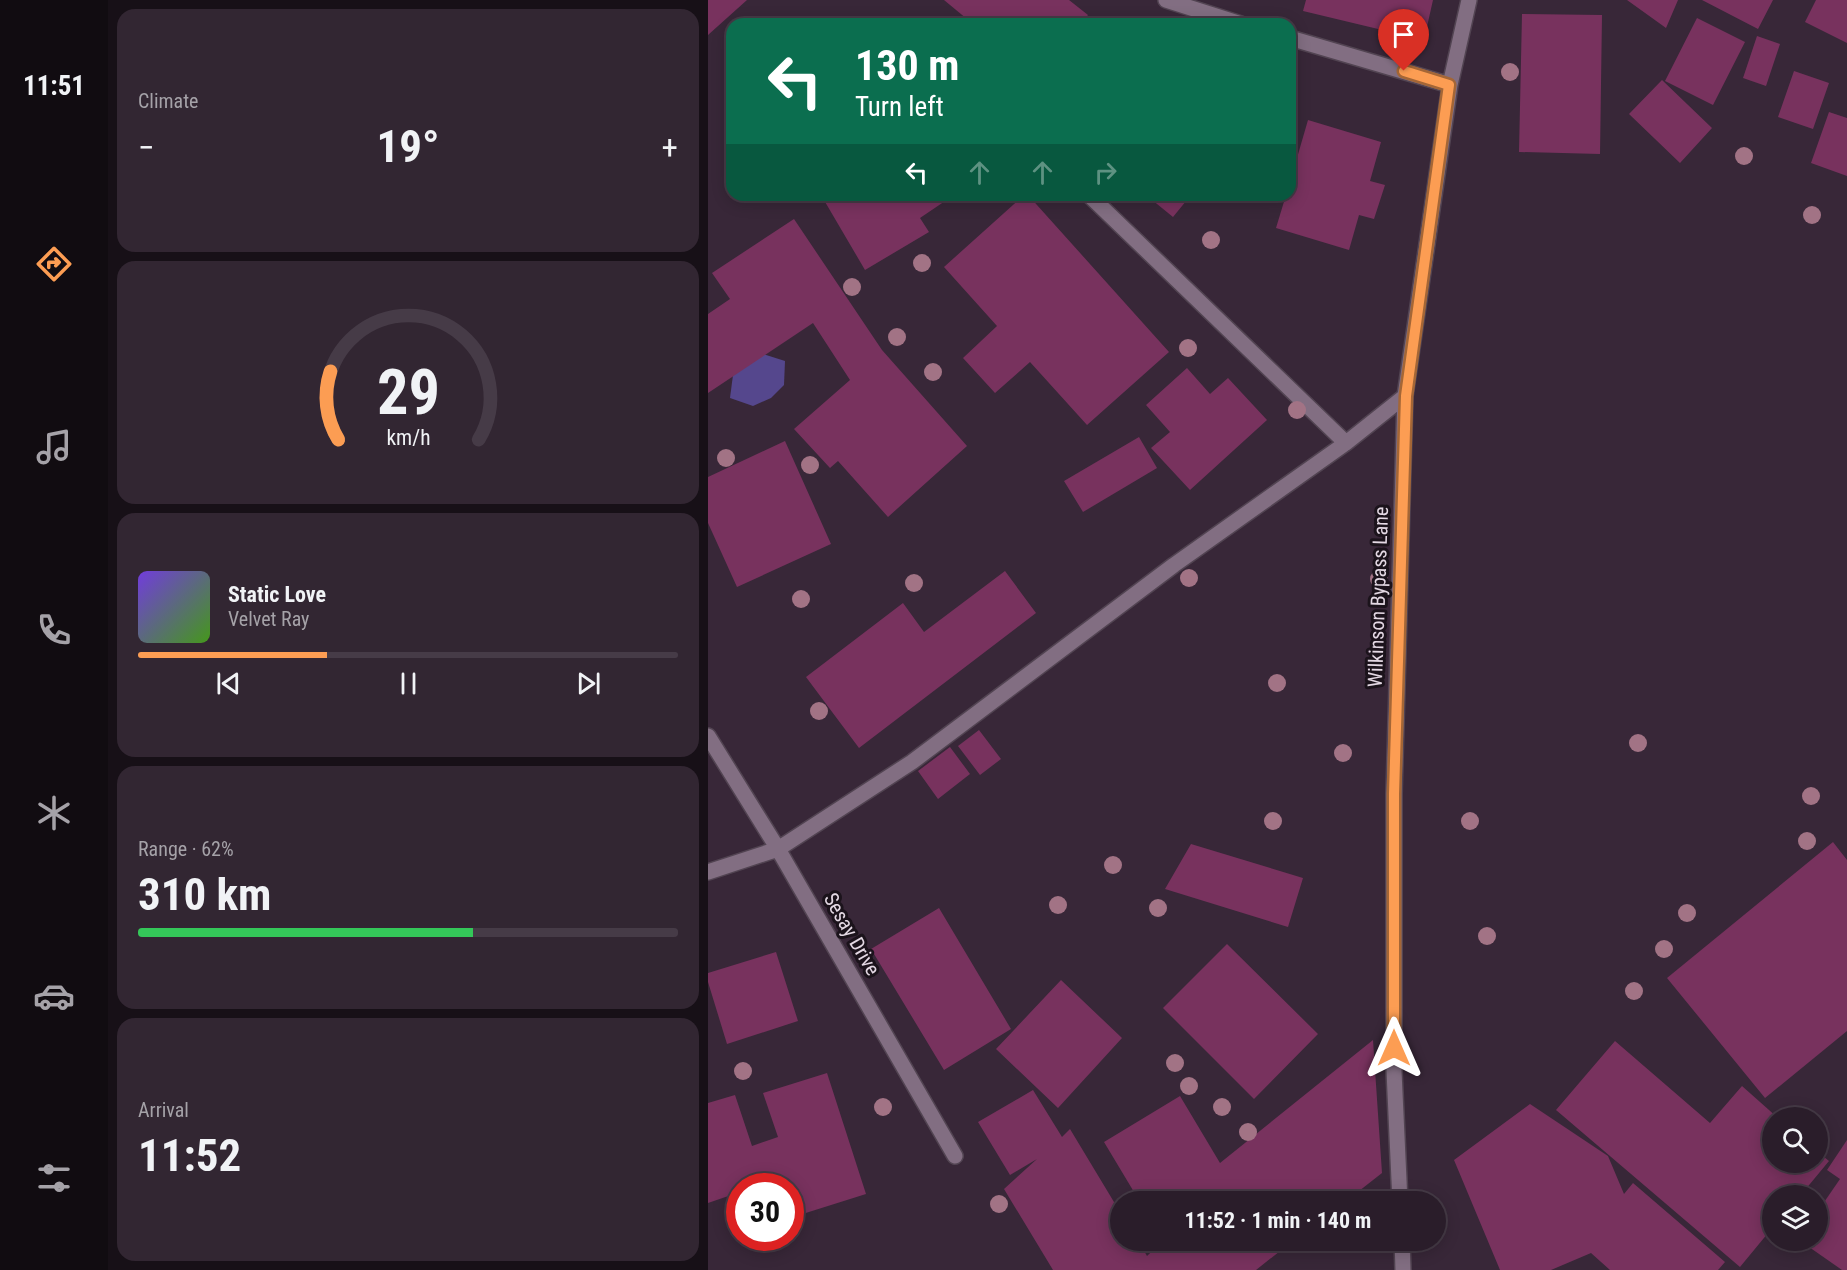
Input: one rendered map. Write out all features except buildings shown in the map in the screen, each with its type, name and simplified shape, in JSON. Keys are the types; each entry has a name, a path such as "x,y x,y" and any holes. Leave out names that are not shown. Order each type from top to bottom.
{"street":[{"path":"1166,0 1222,18"},
{"name":"Wilkinson Bypass Lane","path":"1399,1191 1394,1071 1394,794 1406,396 1449,85 1469,0"},
{"path":"1296,40 1449,85"},
{"path":"1095,201 1346,443"},
{"path":"708,872 778,849 912,762 1174,565 1346,443 1406,396"},
{"name":"Sesay Drive","path":"708,736 778,849 955,1156"},
{"path":"1402,1251 1403,1270"}],"shaded area":[{"path":"763,354 785,361 784,385 771,398 753,406 730,398 733,375"}],"route":[{"path":"1394,1048 1394,794 1406,396 1449,85 1404,71"}]}
